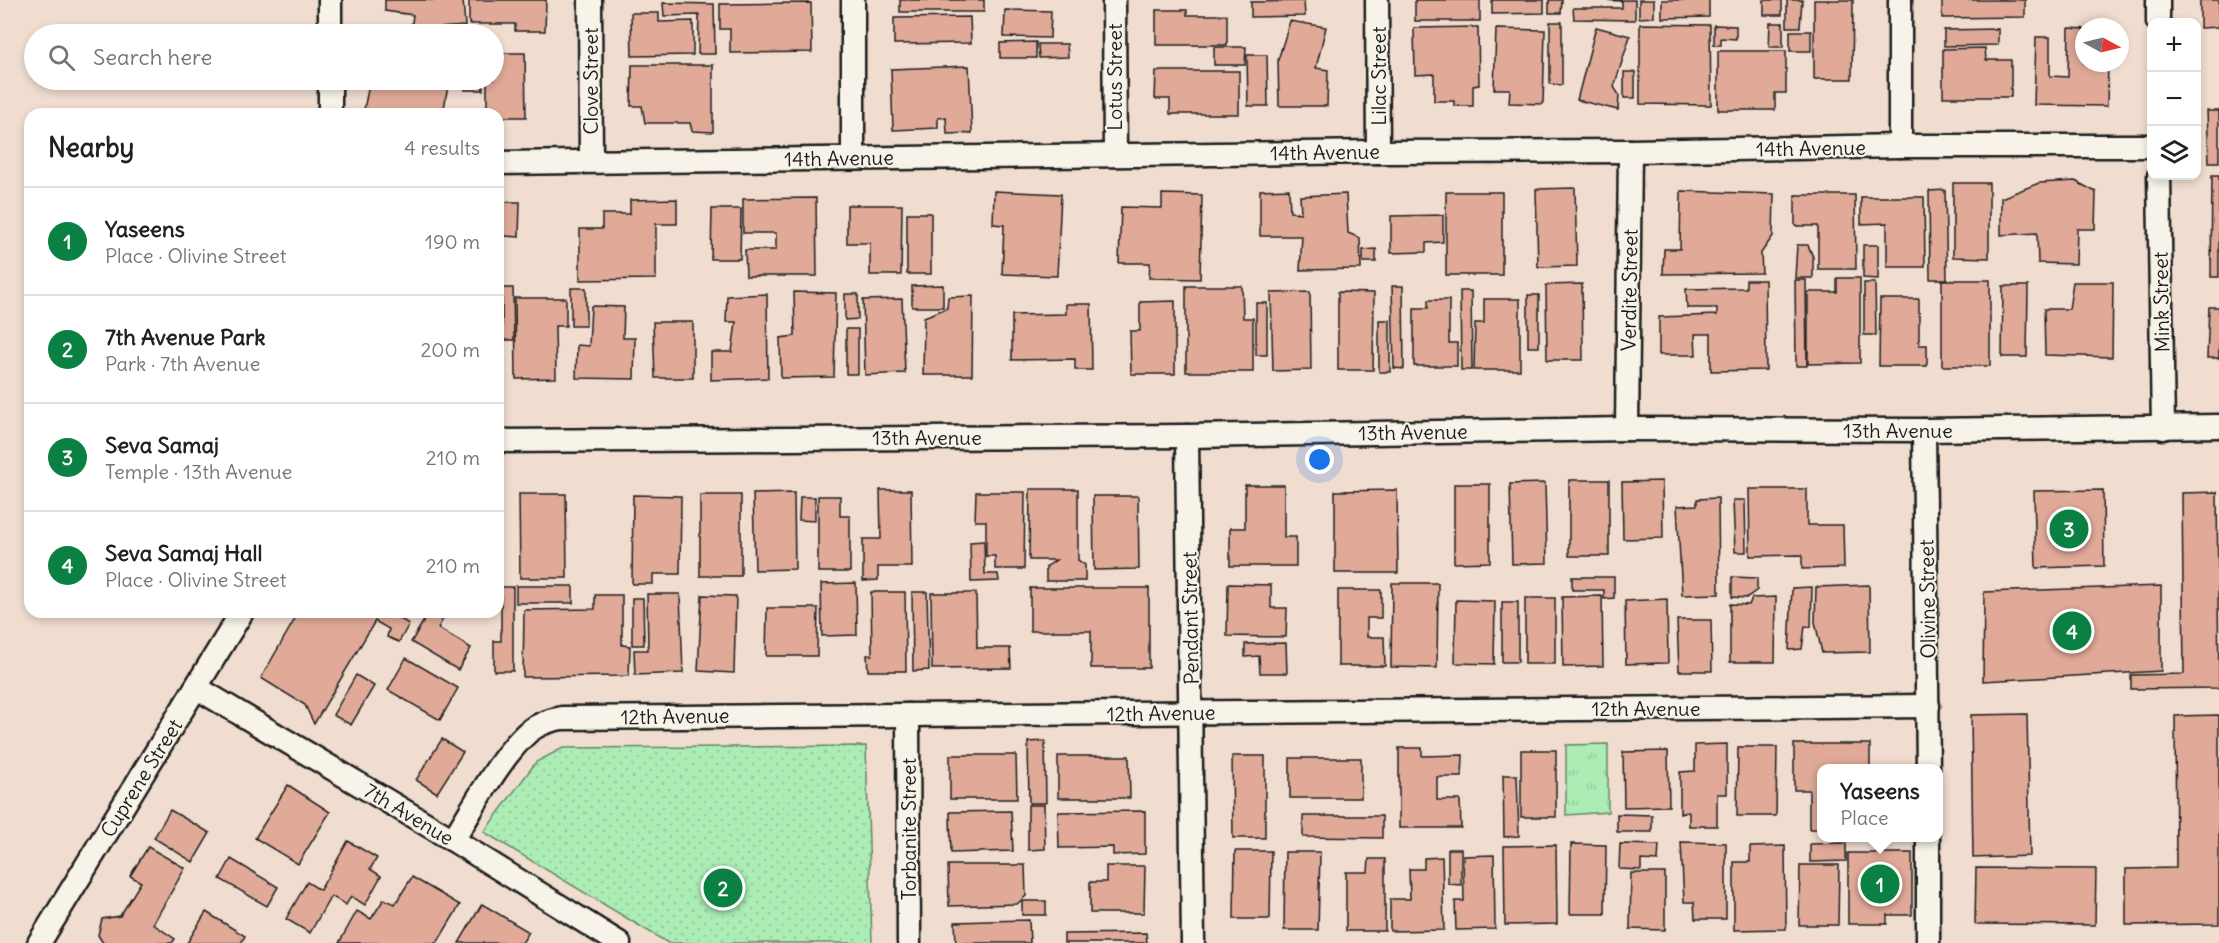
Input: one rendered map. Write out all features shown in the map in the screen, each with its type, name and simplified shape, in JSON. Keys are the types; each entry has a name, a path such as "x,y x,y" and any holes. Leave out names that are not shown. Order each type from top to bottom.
{"street":[{"path":"330,0 330,24"},
{"name":"Clove Street","path":"590,0 591,161"},
{"path":"853,0 853,157"},
{"name":"Lotus Street","path":"1114,0 1115,155"},
{"name":"Lilac Street","path":"1377,0 1378,152"},
{"path":"1900,0 1900,146"},
{"path":"2158,0 2158,18"},
{"path":"330,90 330,108"},
{"name":"14th Avenue","path":"504,162 1630,151 1900,146 2147,146"},
{"name":"Verdite Street","path":"1627,429 1630,151"},
{"name":"Mink Street","path":"2159,180 2163,428"},
{"name":"13th Avenue","path":"504,441 1187,436 1627,429 1924,430 2219,426"},
{"name":"Olivine Street","path":"1924,430 1928,764"},
{"name":"Pendant Street","path":"1187,436 1193,943"},
{"name":"Cuprene Street","path":"39,943 238,618"},
{"name":"7th Avenue","path":"197,688 453,840 619,943"},
{"name":"12th Avenue","path":"453,840 505,758 528,732 544,722 555,719 716,715 1928,706"},
{"name":"Torbanite Street","path":"908,715 909,943"},
{"path":"1928,842 1928,943"}],"green space":[{"path":"1608,744 1608,812 1566,815 1566,745"},
{"path":"866,746 872,943 668,943 484,832 536,762 563,748"}],"building":[{"path":"385,0 463,0 465,24 412,24 413,15 385,11"},
{"path":"469,0 546,0 545,31 515,31 515,24 469,24"},
{"path":"900,0 984,0 984,12 900,12"},
{"path":"1415,0 1480,0 1480,21 1415,21"},
{"path":"1492,0 1544,0 1544,13 1492,14"},
{"path":"1549,0 1562,0 1561,13 1549,13"},
{"path":"1602,0 1635,0 1635,20 1574,19 1573,8 1622,8 1622,1"},
{"path":"1639,0 1654,0 1654,17 1639,18"},
{"path":"1662,0 1709,0 1709,17 1662,18"},
{"path":"1764,0 1782,0 1782,15 1764,15"},
{"path":"1787,0 1802,0 1800,27 1787,27"},
{"path":"1814,0 1853,0 1852,79 1814,79"},
{"path":"1942,0 2025,0 2025,17 1942,18"},
{"path":"2200,0 2219,0 2219,27 2201,28"},
{"path":"1304,1 1305,16 1251,17 1251,2"},
{"path":"663,3 714,4 715,54 698,54 699,15 664,16"},
{"path":"811,3 812,52 730,53 730,29 720,29 720,4"},
{"path":"1005,10 1051,11 1050,38 1004,37"},
{"path":"1156,10 1187,10 1187,15 1227,15 1227,45 1156,45"},
{"path":"631,13 659,13 659,22 693,21 693,55 632,56"},
{"path":"970,17 971,43 894,44 894,18"},
{"path":"1290,21 1326,27 1316,68 1328,70 1327,106 1279,106 1278,60"},
{"path":"1550,22 1562,22 1562,85 1550,84"},
{"path":"1770,23 1783,23 1783,47 1769,47"},
{"path":"1640,24 1710,25 1711,105 1640,104"},
{"path":"1714,25 1736,26 1736,39 1721,38 1721,45 1714,45"},
{"path":"1478,27 1479,85 1473,86 1473,106 1454,106 1454,101 1434,101 1434,74 1415,75 1414,28"},
{"path":"1596,27 1630,36 1614,87 1619,95 1618,110 1577,100"},
{"path":"2069,28 2075,28 2075,72 2108,72 2107,106 2034,105 2036,37 2050,37 2050,76 2068,77"},
{"path":"1496,29 1545,30 1543,104 1509,103 1510,89 1494,89"},
{"path":"1998,29 1998,45 1944,46 1944,30"},
{"path":"1790,31 1811,31 1811,51 1790,51"},
{"path":"1036,42 1036,58 1000,58 1000,43"},
{"path":"1038,44 1067,44 1068,57 1039,58"},
{"path":"1214,47 1246,47 1245,65 1214,65"},
{"path":"1985,48 1986,60 2011,60 2011,97 1943,97 1943,49"},
{"path":"1718,51 1786,51 1786,93 1775,93 1775,110 1718,110"},
{"path":"504,53 525,53 526,117 504,117 504,108 487,108 487,90 504,90"},
{"path":"1247,55 1267,55 1268,106 1248,106"},
{"path":"632,65 713,65 713,132 692,131 690,123 645,123 642,106 631,106"},
{"path":"969,66 972,133 947,134 946,117 938,118 938,128 893,130 891,69"},
{"path":"1156,71 1239,71 1239,114 1170,114 1170,99 1155,99"},
{"path":"1624,72 1635,72 1635,98 1624,98"},
{"path":"368,90 447,90 444,108 364,108"},
{"path":"2207,111 2219,111 2219,162 2209,162"},
{"path":"2212,175 2219,175 2219,277 2211,277"},
{"path":"2075,181 2096,192 2095,229 2077,229 2076,264 2038,263 2037,233 2001,235 2001,198 2039,183"},
{"path":"1953,183 1989,183 1989,258 1953,257"},
{"path":"1575,188 1577,266 1538,267 1536,189"},
{"path":"1289,189 1290,212 1301,213 1300,196 1346,194 1348,233 1360,238 1361,269 1300,270 1302,236 1260,236 1260,190"},
{"path":"1945,190 1947,279 1930,279 1929,191"},
{"path":"994,191 1061,194 1057,276 1002,274 1004,225 993,224"},
{"path":"1681,191 1774,194 1773,236 1761,253 1762,273 1663,274 1664,249 1680,249"},
{"path":"1446,192 1502,192 1502,275 1446,275"},
{"path":"1162,194 1202,195 1200,279 1149,278 1150,263 1119,263 1121,207 1162,208"},
{"path":"1795,195 1855,195 1856,269 1818,269 1818,226 1795,226"},
{"path":"1861,197 1924,197 1925,267 1887,267 1887,223 1861,224"},
{"path":"816,198 817,276 746,276 745,250 776,250 776,233 743,233 743,199"},
{"path":"677,199 677,224 656,224 656,279 580,280 580,229 602,229 602,214 630,214 630,200"},
{"path":"504,202 520,202 519,237 504,236"},
{"path":"847,205 902,205 901,275 870,275 870,243 847,243"},
{"path":"712,209 741,209 740,259 711,259"},
{"path":"907,213 931,213 931,274 907,274"},
{"path":"1443,215 1443,242 1426,243 1426,252 1391,253 1391,216"},
{"path":"1797,245 1808,245 1813,257 1813,278 1795,278"},
{"path":"1863,245 1878,245 1878,279 1863,278"},
{"path":"1376,249 1376,262 1363,262 1363,250"},
{"path":"1837,278 1860,278 1860,363 1808,364 1808,292 1837,292"},
{"path":"1746,280 1765,280 1766,370 1711,371 1711,334 1695,334 1696,355 1659,355 1659,317 1717,315 1717,308 1687,308 1686,289 1746,288"},
{"path":"1795,280 1806,280 1807,366 1796,366"},
{"path":"1942,280 1990,280 1990,366 1942,366"},
{"path":"2073,282 2113,282 2112,357 2045,355 2044,309 2069,309"},
{"path":"1864,283 1875,283 1876,335 1864,335"},
{"path":"1582,284 1583,360 1547,360 1546,285"},
{"path":"943,285 943,307 912,307 912,286"},
{"path":"1186,286 1242,286 1243,318 1253,318 1253,372 1186,372"},
{"path":"1392,286 1403,286 1404,369 1394,368"},
{"path":"2003,286 2028,286 2027,357 2002,357"},
{"path":"504,288 513,288 514,340 504,340"},
{"path":"571,288 586,288 586,326 571,326"},
{"path":"1460,291 1471,291 1472,370 1461,370"},
{"path":"794,292 836,293 834,377 781,378 780,338 795,336"},
{"path":"1310,292 1311,370 1273,371 1271,293"},
{"path":"1338,292 1374,293 1373,370 1338,370"},
{"path":"767,294 768,378 711,380 711,352 732,352 736,322 726,322 727,296"},
{"path":"845,294 858,294 858,319 845,320"},
{"path":"1528,295 1539,295 1539,347 1528,347"},
{"path":"973,296 972,375 923,375 924,317 947,308 948,297"},
{"path":"515,298 566,298 566,326 555,326 556,378 516,379"},
{"path":"902,299 905,373 865,375 863,300"},
{"path":"1484,299 1520,299 1520,370 1474,370 1475,323 1484,323"},
{"path":"1880,299 1919,299 1919,345 1927,345 1927,366 1879,366"},
{"path":"1428,300 1449,300 1449,343 1457,343 1457,366 1414,366 1414,308 1428,308"},
{"path":"1175,301 1175,374 1131,374 1130,331 1140,331 1140,302"},
{"path":"1256,303 1267,303 1267,355 1256,355"},
{"path":"1066,304 1091,304 1092,370 1075,370 1075,359 1012,360 1012,315 1066,314"},
{"path":"591,306 624,307 623,338 635,338 634,379 576,378 577,345 589,346"},
{"path":"2209,307 2219,307 2219,358 2207,358"},
{"path":"1379,320 1390,320 1390,372 1379,372"},
{"path":"653,322 693,322 693,378 655,378"},
{"path":"846,329 858,329 858,374 846,374"},
{"path":"1569,480 1609,480 1609,556 1569,556"},
{"path":"1662,481 1663,538 1623,539 1622,482"},
{"path":"1545,483 1547,563 1512,564 1510,484"},
{"path":"1454,484 1490,484 1490,562 1454,563"},
{"path":"1245,485 1284,485 1284,537 1296,537 1296,566 1230,566 1230,528 1245,528"},
{"path":"1030,489 1078,489 1078,560 1085,565 1085,581 1046,581 1046,567 1056,560 1029,560"},
{"path":"1749,489 1807,489 1807,525 1843,525 1844,568 1802,569 1802,555 1750,556"},
{"path":"880,490 911,490 912,567 878,567 878,580 863,581 863,539 881,539"},
{"path":"1397,490 1398,573 1335,573 1335,491"},
{"path":"2103,490 2104,566 2036,568 2034,491"},
{"path":"976,492 1025,492 1024,569 995,569 995,556 986,556 986,521 975,521"},
{"path":"2217,492 2219,688 2131,689 2131,675 2184,674 2182,493"},
{"path":"794,493 795,569 755,570 753,494"},
{"path":"519,494 566,494 567,578 520,578"},
{"path":"633,495 681,496 680,574 653,574 653,584 632,584"},
{"path":"700,495 741,495 741,576 700,576"},
{"path":"818,496 840,496 840,516 850,516 850,572 818,572"},
{"path":"1093,496 1138,496 1139,569 1094,570"},
{"path":"800,497 815,497 815,521 799,520"},
{"path":"1718,498 1719,594 1682,595 1677,506 1697,505 1697,499"},
{"path":"1733,500 1745,500 1746,552 1735,552"},
{"path":"984,541 985,574 998,574 999,581 971,582 970,542"},
{"path":"1572,577 1614,577 1614,598 1604,599 1604,590 1572,590"},
{"path":"1732,577 1757,578 1757,590 1746,598 1732,597"},
{"path":"856,583 857,635 822,636 821,584"},
{"path":"1392,583 1438,583 1437,668 1391,667"},
{"path":"1228,584 1271,585 1271,608 1287,608 1286,637 1227,636"},
{"path":"1869,585 1870,652 1822,653 1815,622 1816,587"},
{"path":"516,586 573,586 573,603 516,603"},
{"path":"2161,586 2161,671 1983,681 1984,592"},
{"path":"504,587 513,587 513,671 494,671 494,641 501,641"},
{"path":"1812,587 1811,627 1805,626 1802,649 1789,650 1792,588"},
{"path":"1030,588 1149,588 1149,668 1091,668 1091,631 1030,631"},
{"path":"1338,590 1381,590 1381,618 1367,618 1367,637 1384,637 1385,666 1338,666"},
{"path":"871,592 905,592 906,671 868,671 867,655 872,655"},
{"path":"912,592 927,592 929,670 913,671"},
{"path":"931,593 976,593 977,648 1010,648 1011,668 932,669"},
{"path":"647,594 680,594 683,673 635,675 634,650 648,650"},
{"path":"595,595 622,595 622,645 630,646 629,676 523,677 524,610 595,609"},
{"path":"702,595 736,596 734,673 698,671"},
{"path":"1602,596 1603,666 1563,667 1562,597"},
{"path":"1776,597 1775,662 1730,662 1730,604 1749,605 1752,598"},
{"path":"632,598 643,598 644,645 632,645"},
{"path":"1525,598 1555,598 1555,664 1525,664"},
{"path":"1667,599 1668,663 1626,664 1625,601"},
{"path":"1456,600 1495,601 1494,664 1455,663"},
{"path":"1502,602 1518,602 1518,662 1502,662"},
{"path":"767,608 818,608 817,656 766,656"},
{"path":"296,618 398,618 409,624 399,642 387,637 389,629 375,621 314,724 305,705 261,678"},
{"path":"425,618 444,618 438,628 471,648 458,670 411,642"},
{"path":"1677,620 1711,620 1712,671 1679,671"},
{"path":"1286,643 1287,673 1260,673 1259,656 1245,657 1245,644"},
{"path":"406,658 458,688 440,720 388,690"},
{"path":"356,675 374,686 351,725 333,715"},
{"path":"2027,714 2030,856 1973,858 1971,715"},
{"path":"2219,715 2219,924 2126,925 2126,869 2176,868 2175,716"},
{"path":"442,739 463,752 437,793 416,780"},
{"path":"1045,741 1046,803 1029,803 1028,742"},
{"path":"1727,744 1727,794 1717,794 1717,826 1689,826 1689,812 1680,813 1680,772 1695,771 1695,745"},
{"path":"1794,744 1870,744 1870,764 1817,764 1817,829 1809,829 1809,790 1794,790"},
{"path":"1738,747 1777,747 1776,816 1737,816"},
{"path":"1399,748 1422,748 1422,756 1463,755 1462,777 1437,777 1437,800 1460,800 1461,828 1399,828"},
{"path":"1521,750 1556,750 1556,817 1521,817"},
{"path":"1668,751 1669,806 1624,807 1623,752"},
{"path":"950,755 1016,755 1017,799 950,799"},
{"path":"1058,756 1129,756 1130,798 1058,798"},
{"path":"1232,756 1265,756 1265,838 1233,838"},
{"path":"1290,758 1361,758 1361,798 1290,798"},
{"path":"1503,775 1517,775 1519,836 1504,837"},
{"path":"288,785 330,812 298,864 255,838"},
{"path":"1028,805 1044,805 1045,849 1028,850"},
{"path":"170,810 210,833 193,862 154,838"},
{"path":"1011,811 1013,851 951,853 950,812"},
{"path":"1145,811 1145,854 1113,855 1113,847 1059,848 1058,812"},
{"path":"1617,814 1652,815 1652,832 1617,832"},
{"path":"1303,816 1382,816 1382,838 1303,837"},
{"path":"348,841 377,858 370,869 381,876 365,905 351,896 346,905 331,896 310,933 286,919 307,882 320,890"},
{"path":"1681,842 1726,843 1726,919 1695,919 1694,902 1684,902"},
{"path":"1846,843 1846,861 1810,862 1810,844"},
{"path":"1571,844 1606,845 1605,914 1570,914"},
{"path":"1620,844 1659,845 1658,861 1641,860 1641,870 1619,869"},
{"path":"1556,845 1557,924 1505,925 1504,846"},
{"path":"1785,846 1786,929 1734,930 1734,862 1750,862 1750,847"},
{"path":"148,847 185,868 153,924 175,939 172,943 103,943 98,935 102,919 120,916 141,882 130,876"},
{"path":"1448,849 1461,849 1461,885 1448,884"},
{"path":"1235,851 1271,851 1270,919 1234,919"},
{"path":"1285,852 1320,852 1318,930 1284,930"},
{"path":"1848,853 1912,853 1912,915 1887,915 1887,924 1848,924"},
{"path":"1494,855 1495,929 1456,930 1455,901 1464,901 1463,856"},
{"path":"1442,857 1444,930 1390,931 1390,899 1410,899 1409,869 1424,869 1424,858"},
{"path":"231,859 278,887 267,906 220,879"},
{"path":"1369,859 1385,859 1385,931 1346,931 1346,872 1368,872"},
{"path":"948,865 1025,865 1026,896 1017,904 949,906"},
{"path":"1800,865 1839,865 1838,925 1799,925"},
{"path":"1106,866 1145,866 1144,913 1090,913 1090,882 1106,882"},
{"path":"1976,868 2096,869 2095,925 1975,924"},
{"path":"1631,873 1665,873 1665,930 1630,929"},
{"path":"412,877 460,905 437,943 339,943 357,911 371,919 384,899 395,904"},
{"path":"1022,901 1046,901 1046,915 1022,915"},
{"path":"482,904 529,932 522,943 459,943"},
{"path":"206,912 245,936 241,943 187,943"},
{"path":"1029,920 1030,943 956,943 955,922"},
{"path":"1146,933 1147,943 1064,943 1064,934"}],"place":[{"name":"Seva Samaj","path":"2069,529"},
{"name":"Seva Samaj Hall","path":"2072,631"},
{"name":"Yaseens","path":"1880,884"},
{"name":"7th Avenue Park","path":"723,888"}]}
